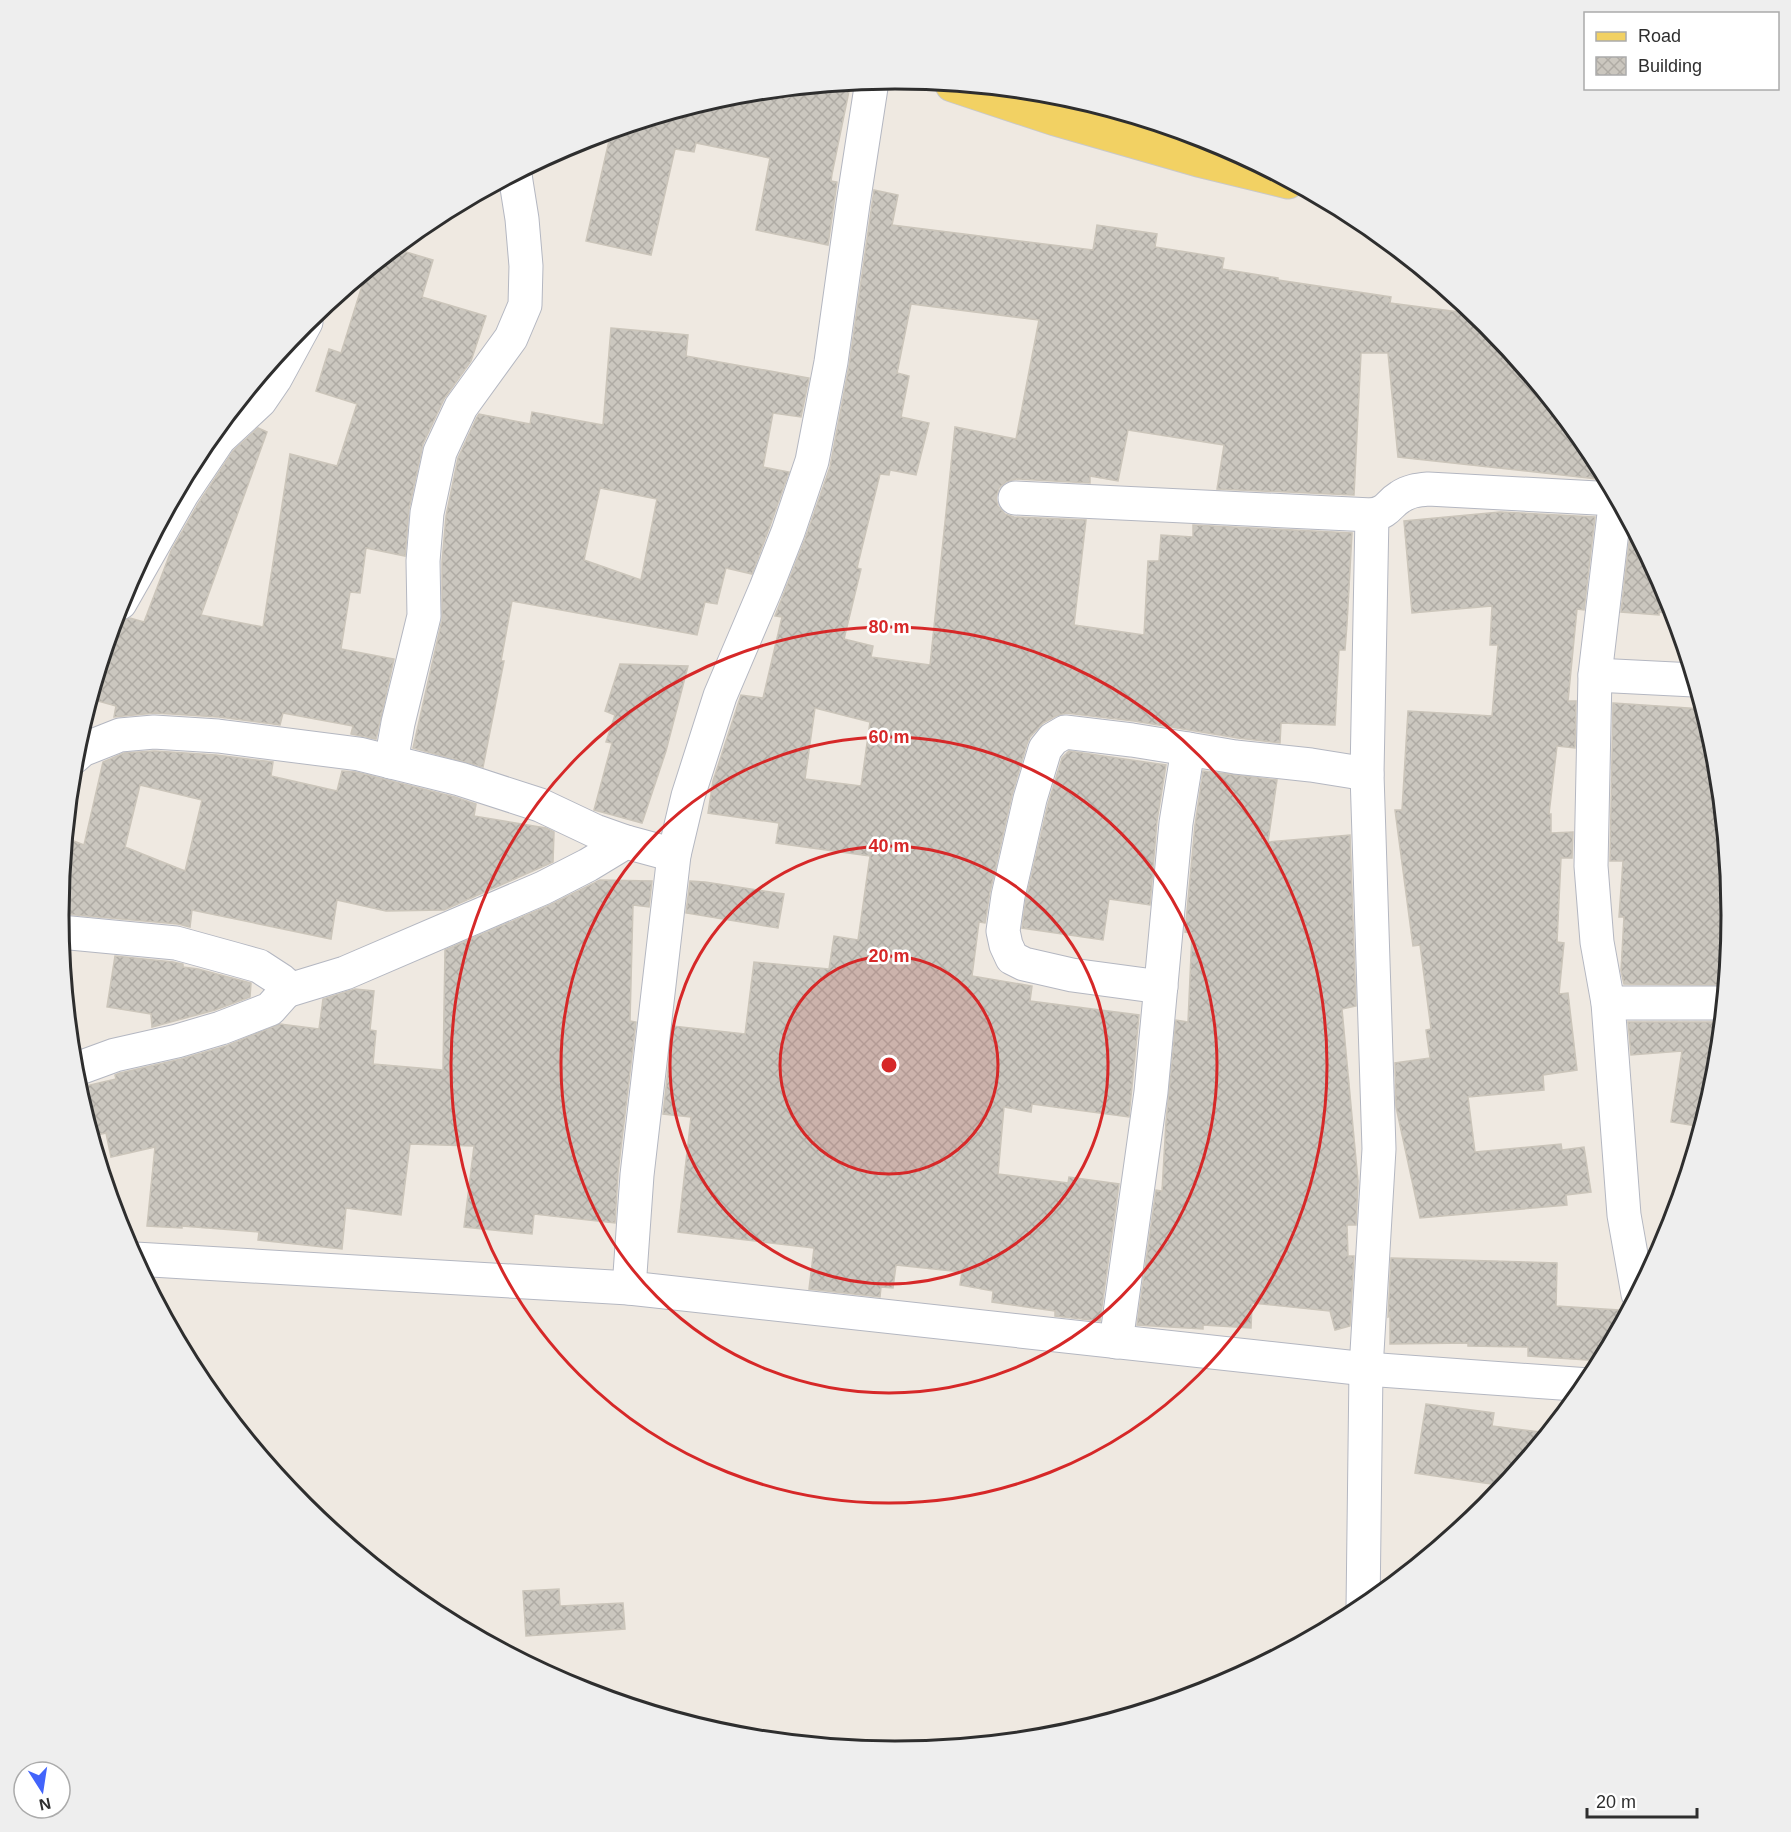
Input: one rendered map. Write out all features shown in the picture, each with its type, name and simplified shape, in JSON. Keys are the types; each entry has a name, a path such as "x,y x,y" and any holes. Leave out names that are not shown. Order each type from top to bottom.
{"main road":[{"path":"981,94 1165,151 1262,175"}],"street":[{"path":"629,1288 637,1175 674,855 688,796 720,696 788,532 812,461 831,362 871,90"},
{"path":"391,762 424,616 423,561 427,513 440,452 461,407 511,338 525,305 526,266 516,182"},
{"path":"225,433 260,401 287,358"},
{"path":"1014,498 1372,515 1384,512 1398,498 1412,490 1608,498"},
{"path":"1615,510 1595,675 1591,866 1597,942 1608,1003 1624,1215 1636,1284"},
{"path":"1364,1597 1366,1369 1379,1149 1367,774 1372,515"},
{"path":"1595,675 1687,680"},
{"path":"87,748 120,735 154,732 218,736 359,754 460,779 540,805 595,831 674,855"},
{"path":"1161,987 1072,975 1024,964 1012,958 1006,945 1003,931 1008,896 1030,799 1045,749 1053,739 1065,732 1367,774"},
{"path":"1116,1341 1151,1092 1176,823 1188,750"},
{"path":"83,1067 115,1055 221,1028 270,1009 286,992 345,973 543,888 626,842"},
{"path":"70,933 188,946 260,966 282,981 286,992"},
{"path":"1608,1003 1717,1003"},
{"path":"144,1260 629,1288 1366,1369 1576,1384"}],"building":[{"path":"849,91 831,181 837,182 828,245 756,230 770,158 696,143 694,152 675,149 651,255 586,241 609,141 682,118 734,105"},
{"path":"874,190 898,195 892,225 1093,250 1097,225 1157,234 1155,247 1224,258 1222,269 1391,297 1390,303 1458,312 1517,371 1551,413 1596,479 1398,457 1388,353 1361,353 1354,495 1217,489 1224,445 1128,430 1118,481 1090,476 1090,483 1016,479 1006,482 999,488 996,498 998,506 1005,514 1014,517 1086,520 1074,625 1144,635 1148,561 1159,561 1161,535 1193,537 1193,525 1352,533 1345,650 1339,650 1335,725 1281,723 1280,743 1066,713 1043,723 1030,737 1027,744 1012,795 985,923 979,922 972,976 1032,986 1030,1001 1139,1015 1129,1117 1032,1104 1031,1112 1004,1107 998,1174 1068,1183 1069,1177 1119,1184 1100,1321 1055,1316 1055,1311 992,1302 993,1291 960,1285 962,1272 896,1265 893,1288 881,1287 880,1297 809,1289 814,1248 678,1232 691,1117 663,1114 673,1026 745,1034 754,962 829,969 834,936 858,940 870,856 776,843 779,823 708,813 713,781 741,695 763,698 782,617 775,616 830,467 849,366","holes":["911,304 1039,320 1016,439 955,427 930,665 871,657 873,646 844,639 861,569 857,568 880,474 889,475 890,470 916,475 929,423 901,417 909,376 897,373","815,708 870,722 861,786 805,779"]},
{"path":"404,251 433,260 422,297 486,316 471,361 444,399 423,444 409,509 405,556 366,548 360,593 350,592 341,649 394,659 376,739 351,734 353,726 283,713 280,725 219,717 155,713 114,717 116,706 98,701 124,620 130,618 144,622 171,551 198,504 233,451 258,428 267,432 201,615 263,627 290,454 337,466 357,404 316,391 329,349 341,353 362,286"},
{"path":"611,328 688,335 686,356 809,378 801,417 773,413 763,467 789,472 752,574 726,568 717,604 705,602 697,635 512,601 501,661 504,661 483,767 413,748 442,620 442,562 446,516 458,458 477,417 479,414 530,424 532,412 603,425","holes":["600,488 657,499 641,580 584,560"]},
{"path":"1500,512 1595,517 1584,610 1577,609 1568,701 1576,701 1575,748 1557,746 1549,814 1551,814 1551,833 1573,832 1572,858 1561,858 1557,942 1564,943 1559,994 1568,993 1577,1070 1543,1075 1544,1090 1468,1097 1475,1152 1561,1144 1562,1150 1584,1147 1591,1192 1566,1195 1567,1205 1420,1218 1396,1107 1395,1063 1430,1058 1426,1030 1431,1029 1420,945 1413,946 1395,810 1402,810 1408,711 1492,716 1498,645 1490,645 1492,606 1412,613 1404,521"},
{"path":"1630,537 1664,613 1659,612 1659,615 1621,612"},
{"path":"620,664 688,666 666,751 642,823 594,810 612,743 606,742 615,715 605,711"},
{"path":"1613,703 1695,708 1715,808 1720,862 1722,916 1719,985 1624,984 1621,971 1624,917 1619,917 1623,861 1610,861"},
{"path":"154,751 273,762 271,776 337,791 342,771 356,772 476,804 474,816 546,828 554,832 553,862 444,910 386,911 337,900 331,939 192,910 190,927 69,914 73,841 84,845 103,762 124,753","holes":["140,785 202,800 185,871 125,847"]},
{"path":"1069,751 1166,765 1157,821 1150,905 1109,899 1103,940 1022,928 1026,899 1048,804 1062,758"},
{"path":"1203,771 1277,780 1268,842 1350,835 1356,1006 1342,1009 1358,1181 1356,1225 1347,1225 1348,1256 1354,1256 1350,1326 1335,1330 1330,1311 1252,1303 1251,1328 1203,1325 1203,1329 1137,1325 1156,1190 1162,1191 1176,1020 1188,1022 1192,933 1185,932 1195,825"},
{"path":"600,880 652,881 649,907 633,905 630,1021 636,1022 618,1173 615,1223 534,1214 532,1234 464,1227 474,1146 410,1144 401,1215 346,1208 342,1249 258,1240 259,1232 182,1226 182,1228 147,1226 155,1147 111,1157 106,1133 98,1135 87,1086 116,1079 115,1075 120,1073 226,1046 280,1024 319,1029 323,999 355,989 374,991 370,1030 376,1031 373,1064 443,1070 445,950 550,905"},
{"path":"690,881 784,894 778,928 686,913"},
{"path":"115,956 173,962 183,964 183,967 251,983 250,997 215,1010 152,1027 151,1014 107,1007"},
{"path":"1628,1022 1715,1022 1695,1126 1671,1122 1682,1051 1631,1055"},
{"path":"1391,1258 1557,1263 1556,1306 1619,1310 1619,1315 1592,1360 1528,1356 1528,1347 1468,1346 1468,1343 1390,1344 1390,1316 1388,1317"},
{"path":"1426,1404 1494,1413 1492,1426 1541,1432 1495,1485 1415,1473"},
{"path":"559,1589 560,1606 623,1603 625,1629 526,1636 523,1591"}]}
